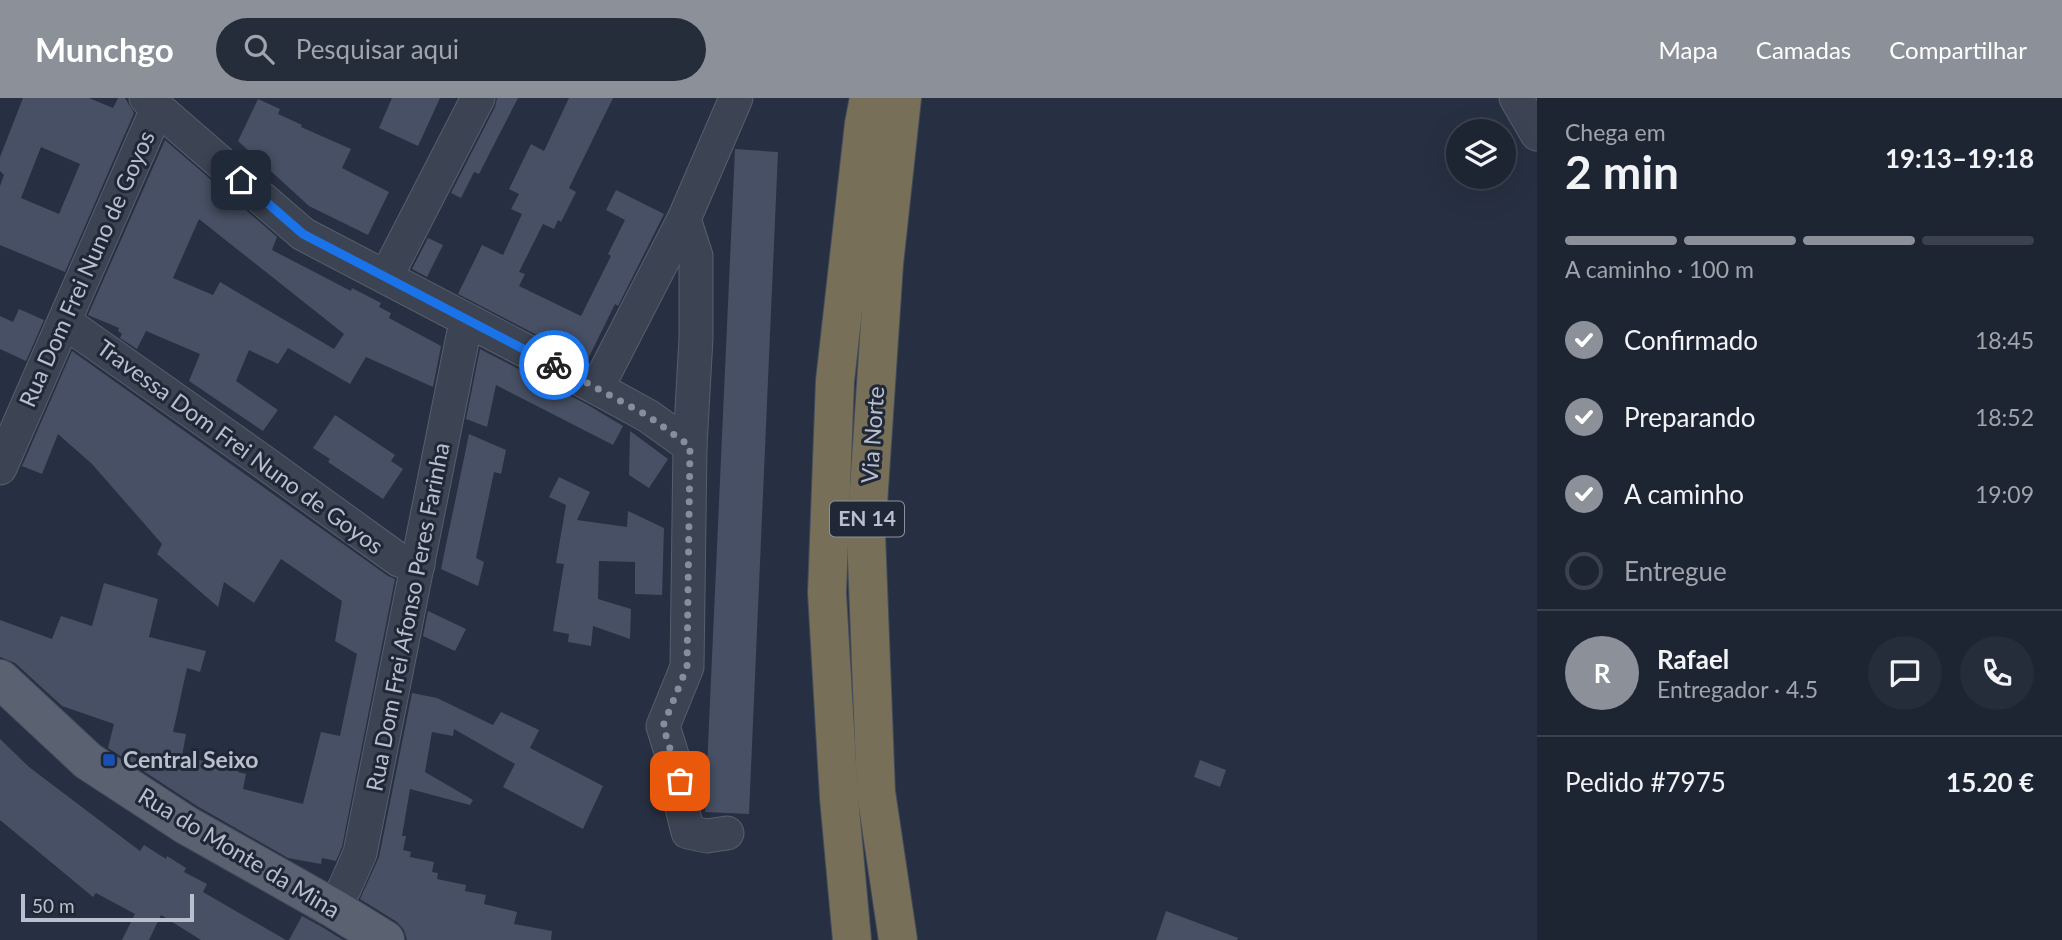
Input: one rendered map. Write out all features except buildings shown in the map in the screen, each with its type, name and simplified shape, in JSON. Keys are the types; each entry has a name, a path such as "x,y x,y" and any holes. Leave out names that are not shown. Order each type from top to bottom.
{"highway":[{"name":"Via Norte","path":"852,940 839,798 827,593 835,381 869,98"},
{"name":"Via Norte","path":"898,940 876,792 866,534 884,264 902,98"}],"main road":[{"name":"Rua do Monte da Mina","path":"0,679 88,761 186,824 385,940"}],"street":[{"path":"386,277 478,98"},
{"path":"597,388 684,219 736,98"},
{"path":"1516,98 1537,134"},
{"path":"152,104 303,234 597,388 648,416 690,446"},
{"name":"Rua Dom Frei Nuno de Goyos","path":"0,468 65,322 152,104"},
{"path":"684,219 696,256 687,667 663,726 680,781 680,800 688,832 707,836 727,832"},
{"name":"Travessa Dom Frei Nuno de Goyos","path":"65,322 399,561 418,565"},
{"name":"Rua Dom Frei Afonso Peres Farinha","path":"332,908 360,853 463,336 471,322"}],"way so far":[{"path":"554,365 648,416 690,446 687,667 663,726 680,781"}],"place":[{"name":"Central Seixo","path":"109,760"}],"route":[{"path":"241,180 303,234 554,365"}]}
